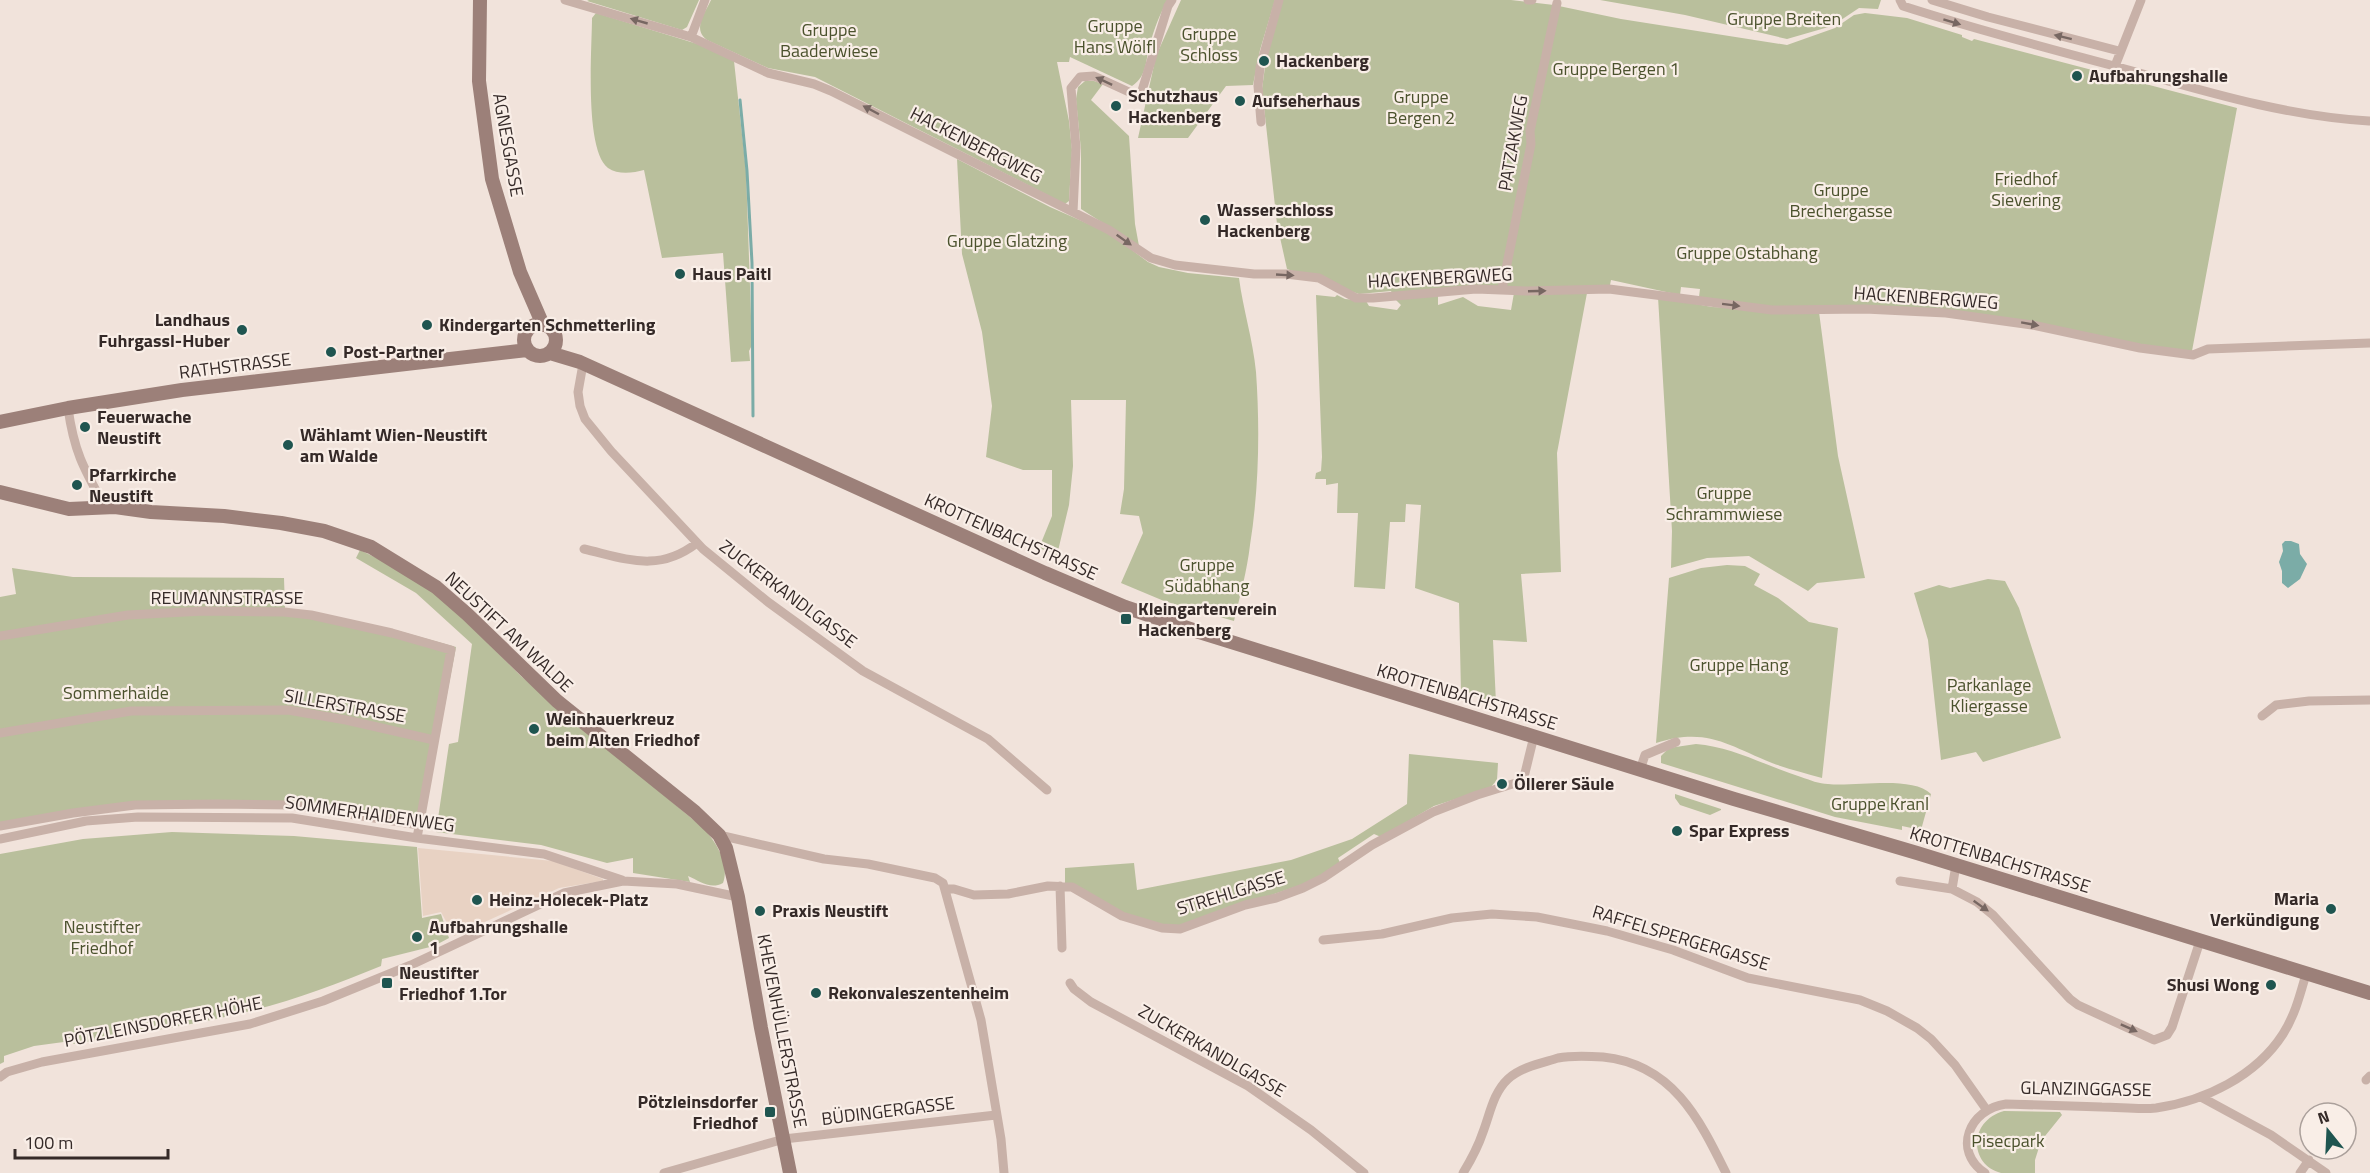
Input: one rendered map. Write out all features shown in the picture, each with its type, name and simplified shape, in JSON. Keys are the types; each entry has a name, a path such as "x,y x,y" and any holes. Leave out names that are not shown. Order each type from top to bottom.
{"main road":[{"name":"AGNESGASSE","path":"480,0 479,81 488,154 505,225 527,291 531,335"},
{"path":"531,335 553,331 553,348"},
{"name":"RATHSTRASSE","path":"0,422 68,408 182,390 476,354 493,355 531,335 538,356 553,348"},
{"name":"KROTTENBACHSTRASSE","path":"553,348 1045,573 1125,607 1640,770 2370,993"},
{"name":"NEUSTIFT AM WALDE","path":"0,492 69,509 116,507 281,523 324,531 371,548 436,587 557,701 695,812 719,835 726,848 738,897"},
{"name":"KHEVENHÜLLERSTRASSE","path":"738,897 790,1173"}],"street":[{"name":"HACKENBERGWEG","path":"565,0 691,37 768,73 814,84 842,96 1109,230 1151,258 1175,265 1254,274 1286,274 1319,278 1356,298 1476,289 1609,290 1773,310 1864,309 1946,313 2032,325 2140,348 2193,355 2208,349 2370,344"},
{"path":"691,37 705,0"},
{"path":"1073,212 1076,148 1071,88 1080,77 1094,76 1140,97 1168,6 1172,0"},
{"path":"1261,122 1258,86 1260,68 1279,0"},
{"path":"1900,0 1903,6 1970,27 2217,96 2333,119 2369,121"},
{"path":"1932,0 2119,51"},
{"path":"2115,66 2140,0"},
{"name":"PATZAKWEG","path":"1502,289 1531,144 1530,132 1557,3"},
{"name":"ZUCKERKANDLGASSE","path":"582,363 578,392 585,419 611,451 697,543 768,602 863,671 988,739 1047,790"},
{"path":"68,408 77,454 105,507"},
{"path":"584,549 634,561 658,562 684,554 697,543"},
{"name":"REUMANNSTRASSE","path":"0,636 128,615 204,611 284,612 311,615 392,633 451,650 434,740"},
{"path":"2262,716 2276,705 2309,701 2370,700"},
{"name":"SILLERSTRASSE","path":"0,733 131,711 288,710 346,720 434,740"},
{"name":"STREHLGASSE","path":"719,835 824,859 868,864 935,878 943,883 946,889 974,895 1008,894 1048,886 1072,887 1106,908 1139,923 1180,929 1245,905 1276,898 1303,888 1323,878 1372,845 1433,812 1477,795 1519,783 1525,773 1534,736"},
{"path":"417,838 434,740"},
{"path":"1640,770 1645,755 1676,742"},
{"path":"0,826 135,805 218,804 291,805 419,825"},
{"name":"SOMMERHAIDENWEG","path":"0,839 86,821 138,817 292,818 417,838 544,854 623,881"},
{"path":"1952,890 1956,865"},
{"name":"PÖTZLEINSDORFER HÖHE","path":"0,1077 7,1072 42,1062 250,1024 323,1001 411,965 564,893 623,881 677,884 738,897"},
{"path":"1900,881 1952,890 1985,908 2078,1005 2154,1040 2167,1035 2172,1027 2200,941"},
{"path":"1060,886 1062,948"},
{"path":"946,889 981,1020 1001,1139 1004,1173"},
{"name":"RAFFELSPERGERGASSE","path":"1323,940 1382,934 1452,918 1492,914 1537,917 1607,931 1673,950 1748,978 1860,1000 1887,1011 1931,1039 1955,1065 1986,1109"},
{"name":"GLANZINGGASSE","path":"1986,1109 2006,1104 2154,1108 2201,1097 2235,1079 2274,1046 2295,1011 2306,974"},
{"name":"ZUCKERKANDLGASSE","path":"1070,983 1091,1002 1248,1086 1311,1130 1364,1173"},
{"path":"1463,1173 1474,1156 1493,1100 1508,1079 1533,1065 1565,1057 1586,1056 1615,1059 1643,1068 1665,1082 1685,1100 1702,1125 1726,1173"},
{"path":"2201,1097 2262,1129 2298,1153"},
{"path":"1985,1173 1980,1170 1971,1156 1968,1142 1971,1125 1986,1109"},
{"name":"BÜDINGERGASSE","path":"664,1173 784,1139 996,1115"},
{"path":"2310,1161 2326,1173"}],"green space":[{"path":"699,0 687,27 682,30 587,1"},
{"path":"711,0 1168,0 1153,33 1141,77 1132,86 1070,57 1069,62 1057,62 1069,121 1072,150 1069,201 1065,204 815,77 768,68 707,40 700,31 700,26"},
{"name":"Gruppe Schloss","path":"1181,0 1275,0 1260,50 1253,85 1226,86 1188,138 1138,138 1156,56"},
{"path":"1282,0 1511,0 1554,5 1621,19 1787,45 1835,28 1854,15 1865,13 1907,18 1962,35 1972,41 1974,39 2237,108 2192,351 2154,347 1994,316 1777,307 1699,297 1700,289 1681,287 1680,295 1611,280 1610,285 1587,293 1557,453 1561,572 1521,574 1527,642 1493,640 1496,703 1461,692 1459,603 1415,588 1421,505 1406,504 1405,522 1390,522 1385,589 1354,587 1358,513 1337,513 1338,483 1326,485 1326,479 1315,479 1316,473 1321,471 1322,457 1316,295 1335,297 1337,295 1345,299 1366,301 1369,306 1397,310 1401,305 1395,299 1438,295 1438,305 1463,297 1478,306 1511,310 1514,293 1392,293 1391,291 1359,294 1287,269 1277,224 1262,89 1267,52"},
{"name":"Gruppe Breiten","path":"1600,0 1881,0 1878,9 1859,8 1832,26 1787,39 1685,15"},
{"path":"596,13 704,46 734,61 746,171 752,345 749,351 750,361 731,362 723,253 662,258 644,170 630,173 616,172 608,168 600,158 592,121 591,98 592,18"},
{"path":"1085,81 1103,84 1091,100 1129,136 1135,224 1139,246 1081,209 1081,150 1076,99 1078,87"},
{"path":"957,159 1050,207 1109,233 1148,262 1159,267 1188,273 1239,278 1255,360 1258,437 1253,524 1247,564 1234,621 1164,601 1121,583 1143,533 1139,516 1120,514 1124,489 1126,400 1071,400 1073,466 1069,505 1057,555 1039,548 1052,516 1052,470 1023,470 986,457 992,406 982,332 962,254"},
{"name":"Gruppe Schrammwiese","path":"1658,297 1712,307 1819,312 1838,456 1865,578 1817,583 1808,591 1749,556 1707,558 1671,568 1672,531"},
{"path":"360,550 395,567 439,595 522,677 702,827 712,839 723,861 725,876 723,883 714,886 688,876 690,882 633,873 633,858 607,863 541,845 436,832 449,744 458,742 472,644 416,593 356,558"},
{"name":"Gruppe Hang","path":"1727,565 1745,566 1760,574 1754,585 1778,598 1809,622 1838,628 1822,778 1778,765 1716,740 1689,737 1656,743 1669,578 1701,568"},
{"name":"Sommerhaide","path":"12,568 73,577 284,578 285,609 399,631 456,647 422,826 291,807 136,806 0,828 0,597 16,594"},
{"name":"Parkanlage Kliergasse","path":"1988,579 2005,581 2019,608 2061,738 1983,762 1976,752 1941,760 1928,640 1914,593 1939,585 1950,588"},
{"name":"Gruppe Kranl","path":"1696,744 1736,753 1821,783 1839,785 1897,783 1922,788 1931,794 1921,830 1902,826 1902,830 1835,817 1661,763 1661,756 1669,748"},
{"path":"1409,754 1498,763 1497,780 1490,788 1434,806 1381,837 1374,834 1338,858 1341,865 1315,880 1181,926 1150,922 1121,912 1065,883 1065,868 1134,863 1137,890 1291,860 1352,839 1407,804"},
{"path":"1675,794 1721,810 1710,815 1680,805"},
{"name":"Neustifter Friedhof","path":"172,832 294,836 417,847 422,918 441,914 449,938 434,946 382,959 381,966 314,992 263,1008 204,1022 74,1044 71,1041 34,1046 4,1056 4,1062 0,1064 0,854 83,839"},
{"name":"Pisecpark","path":"2004,1111 2060,1112 2062,1115 2041,1141 2035,1160 2035,1173 2001,1173 1990,1168 1978,1153 1979,1133 1984,1124 1992,1116"}],"shaded area":[{"name":"Heinz-Holecek-Platz","path":"418,848 553,861 603,879 603,881 559,888 454,936 441,912 423,916"}],"water":[{"path":"2285,541 2299,544 2300,554 2307,564 2300,579 2288,588 2282,583 2279,562 2283,551 2282,544"}],"waterway":[{"path":"740,100 752,263 753,416"}],"place":[{"name":"Hackenberg","path":"1264,61"},
{"name":"Aufbahrungshalle","path":"2077,76"},
{"name":"Aufseherhaus","path":"1240,101"},
{"name":"Schutzhaus Hackenberg","path":"1116,106"},
{"name":"Wasserschloss Hackenberg","path":"1205,220"},
{"name":"Haus Paitl","path":"680,274"},
{"name":"Kindergarten Schmetterling","path":"427,325"},
{"name":"Landhaus Fuhrgassl-Huber","path":"242,330"},
{"name":"Post-Partner","path":"331,352"},
{"name":"Feuerwache Neustift","path":"85,427"},
{"name":"Wählamt Wien-Neustift am Walde","path":"288,445"},
{"name":"Pfarrkirche Neustift","path":"77,485"},
{"name":"Kleingartenverein Hackenberg","path":"1126,619"},
{"name":"Weinhauerkreuz beim Alten Friedhof","path":"534,729"},
{"name":"Öllerer Säule","path":"1502,784"},
{"name":"Spar Express","path":"1677,831"},
{"name":"Heinz-Holecek-Platz","path":"477,900"},
{"name":"Maria Verkündigung","path":"2331,909"},
{"name":"Praxis Neustift","path":"760,911"},
{"name":"Aufbahrungshalle 1","path":"417,937"},
{"name":"Neustifter Friedhof 1.Tor","path":"387,983"},
{"name":"Shusi Wong","path":"2271,985"},
{"name":"Rekonvaleszentenheim","path":"816,993"},
{"name":"Pötzleinsdorfer Friedhof","path":"770,1112"}],"park label":[{"name":"Gruppe Hans Wölfl","path":"1115,36"},
{"name":"Gruppe Baaderwiese","path":"829,40"},
{"name":"Gruppe Bergen 1","path":"1616,69"},
{"name":"Gruppe Bergen 2","path":"1421,107"},
{"name":"Friedhof Sievering","path":"2026,189"},
{"name":"Gruppe Brechergasse","path":"1841,200"},
{"name":"Gruppe Glatzing","path":"1007,241"},
{"name":"Gruppe Ostabhang","path":"1747,253"},
{"name":"Gruppe Südabhang","path":"1207,575"}]}
